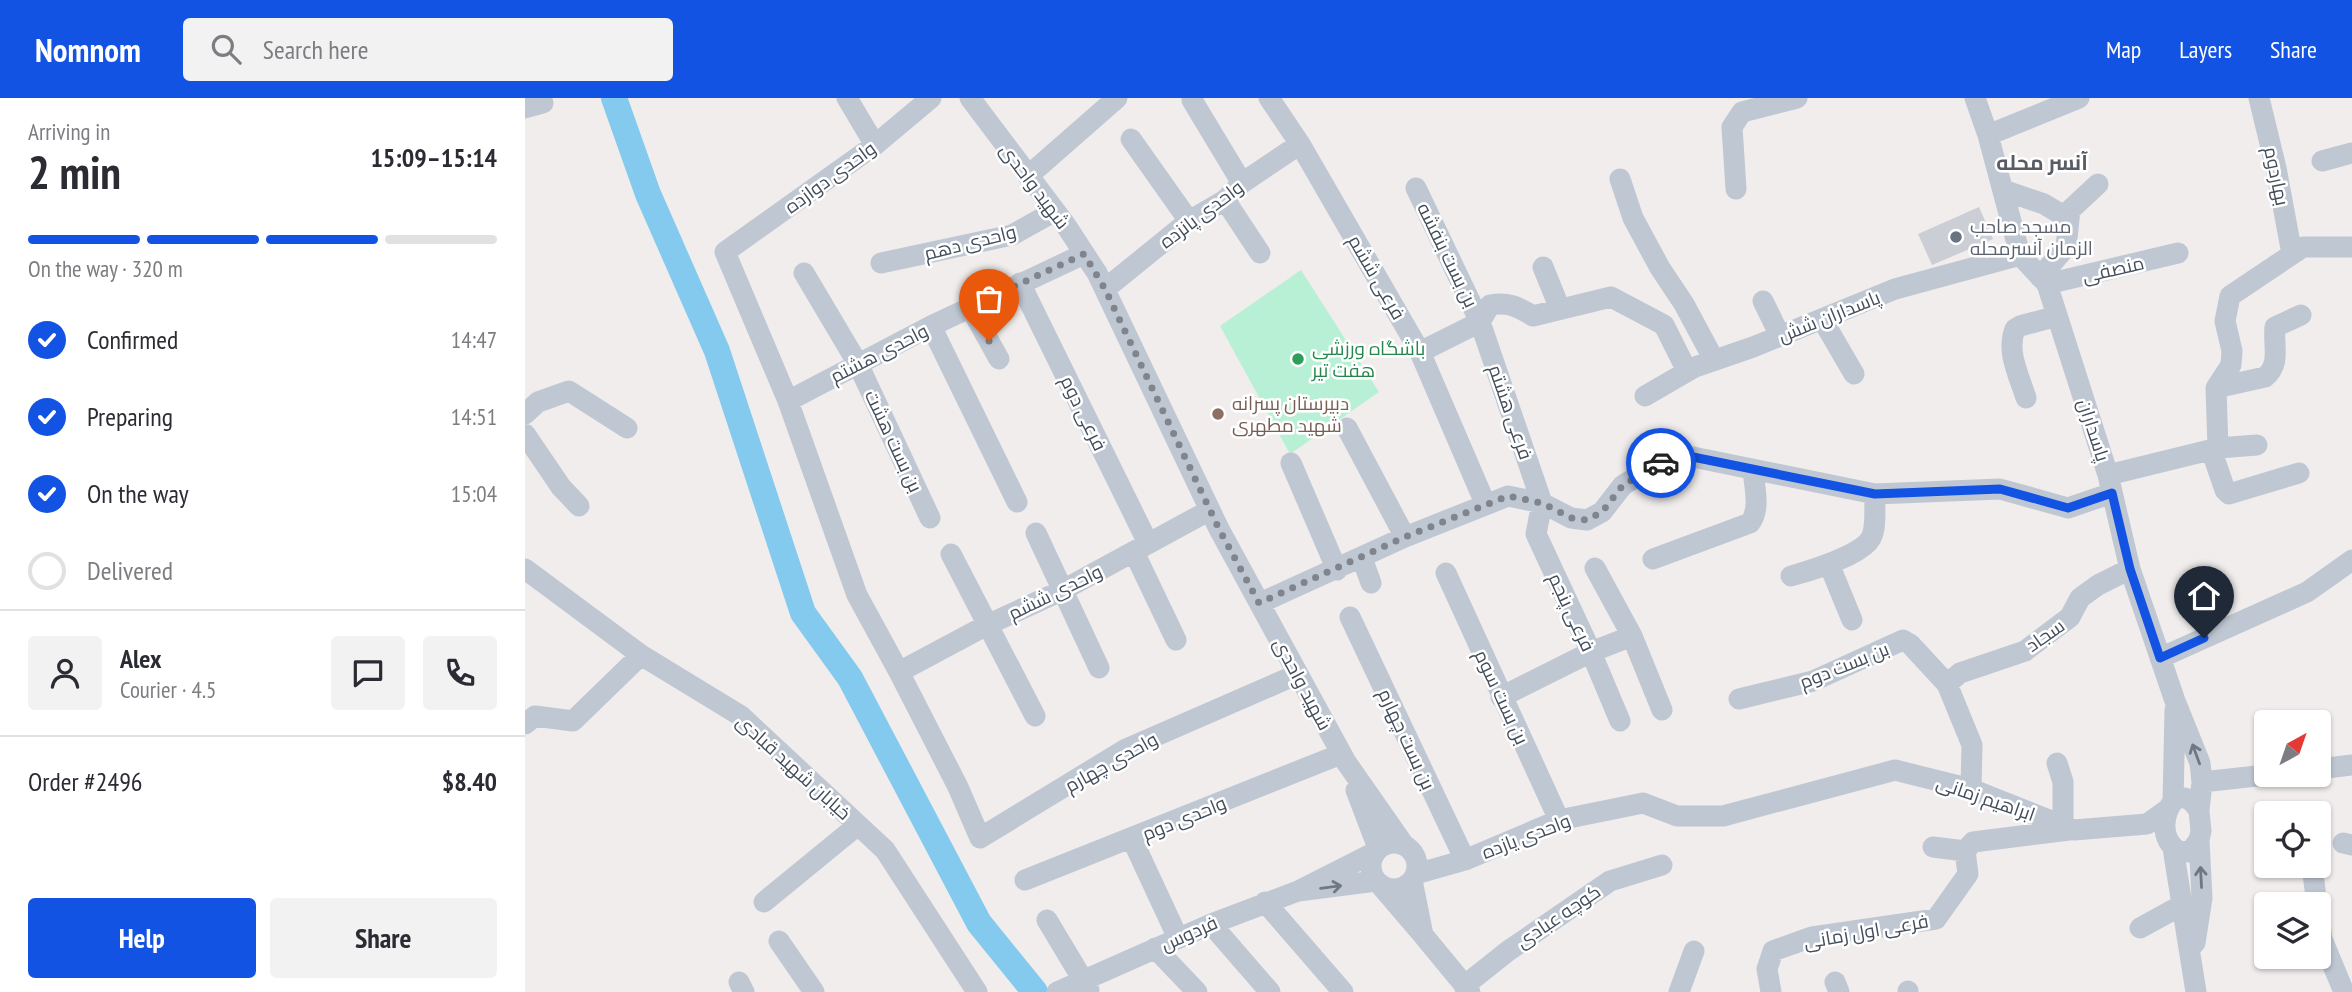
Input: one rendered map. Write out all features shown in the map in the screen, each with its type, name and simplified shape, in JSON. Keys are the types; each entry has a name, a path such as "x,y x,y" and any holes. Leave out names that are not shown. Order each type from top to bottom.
{"street":[{"path":"847,98 876,145"},
{"name":"واحدی دوازده","path":"788,401 725,252 876,145 931,98"},
{"name":"شهید واحدی","path":"970,98 1055,211 1105,289 1210,510 1344,758"},
{"path":"1028,176 1117,98"},
{"name":"فرعی ششم","path":"1269,98 1300,144 1420,352 1485,503"},
{"path":"1736,189 1732,127 1742,112 1797,98"},
{"name":"پاسداران","path":"1975,98 1988,135 2020,255 2044,281 2057,316 2110,484 2130,569 2175,701 2200,763 2203,782 2199,811"},
{"path":"1988,135 2079,98"},
{"name":"بهاردوم","path":"2259,98 2276,168 2292,254"},
{"path":"1192,100 1242,183"},
{"path":"1131,139 1189,221"},
{"name":"واحدی پانزده","path":"1105,289 1189,221 1225,200 1242,183 1300,144"},
{"path":"2322,161 2352,153"},
{"path":"1620,179 1633,218 1714,360"},
{"path":"2044,281 2066,247 2070,210 2098,184"},
{"name":"بن بست بنفشه","path":"1416,188 1480,322"},
{"path":"2003,190 2044,204 2070,219"},
{"path":"1225,200 1261,253"},
{"name":"واحدی دهم","path":"881,263 1012,235 1055,211"},
{"path":"2299,473 2229,494 2225,490 2215,450 2215,388 2231,365 2232,352 2225,321 2230,296 2303,247 2352,247"},
{"name":"منصفی","path":"2044,281 2178,253"},
{"name":"واحدی هشتم","path":"788,401 931,326 1084,254"},
{"name":"پاسداران شش","path":"1645,396 1687,371 1895,289 2020,255"},
{"path":"1543,267 1560,309"},
{"name":"بن بست هشت","path":"804,273 858,364 930,518"},
{"name":"فرعی دوم","path":"1020,283 1141,548 1176,640"},
{"path":"1420,352 1480,322 1490,305 1515,305 1533,316 1611,297 1664,325 1687,371"},
{"path":"1763,300 1780,335"},
{"path":"1664,325 1684,304"},
{"path":"970,307 999,359"},
{"path":"2215,388 2265,377 2274,365 2275,327 2301,315"},
{"path":"2026,398 2011,351 2011,338 2015,328 2057,316"},
{"path":"1822,318 1854,374"},
{"name":"فرعی هشتم","path":"1480,322 1542,503"},
{"path":"931,326 1017,502"},
{"path":"525,414 538,402 569,391 627,428"},
{"path":"788,401 857,595 899,671"},
{"path":"1347,428 1405,537"},
{"path":"525,434 561,487 579,506"},
{"path":"1259,603 1405,537 1508,496 1542,503 1571,518 1587,520 1602,512 1623,485 1665,460 1678,457 1688,456 1875,494 2000,489 2068,508 2110,484 2215,450 2257,445"},
{"path":"1291,463 1336,570"},
{"path":"1653,559 1750,523 1756,510 1753,469"},
{"path":"1791,576 1829,564 1866,544 1873,536 1875,494"},
{"name":"فرعی پنجم","path":"1542,503 1536,534 1620,721"},
{"name":"واحدی ششم","path":"899,671 987,625 1063,590 1210,510"},
{"path":"1036,533 1099,668"},
{"path":"951,554 1035,716"},
{"path":"1362,558 1371,583"},
{"path":"2160,658 2307,592 2352,560"},
{"path":"1829,564 1852,621"},
{"path":"1595,568 1632,636 1662,710"},
{"name":"خیابان شهید قبادی","path":"525,569 641,655 741,716 885,850 977,992"},
{"name":"سجاد","path":"1947,684 1960,673 2025,651 2061,626 2070,617 2080,598 2130,569"},
{"name":"بن بست سوم","path":"1446,573 1559,820"},
{"name":"بن بست چهارم","path":"1350,617 1465,860"},
{"path":"1501,697 1591,652 1632,636"},
{"name":"بن بست دوم","path":"1739,699 1813,681 1903,640 1910,644 1947,684 1972,745 1971,789"},
{"path":"525,724 535,716 573,721 641,655"},
{"name":"واحدی چهارم","path":"899,671 958,787 980,838 1126,749 1298,674"},
{"path":"2175,701 2171,805 2165,827 2171,845 2196,992"},
{"path":"1298,891 1378,883 1395,889 1407,885 1414,877 1417,868 1414,854 1404,845 1344,758"},
{"path":"1344,758 1376,851 1370,868 1378,883 1467,989"},
{"name":"واحدی دوم","path":"1025,880 1344,758"},
{"path":"1933,847 1965,851 1973,842 2068,827 2063,782 2057,763"},
{"path":"2331,768 2352,765"},
{"name":"ابراهیم زمانی","path":"1677,816 1723,816 1895,770 1971,789 2068,827 2147,824"},
{"path":"2203,782 2254,776"},
{"path":"2191,963 2202,898 2199,840 2202,818 2194,802 2181,797 2147,824 2184,853 2190,852 2199,840"},
{"name":"واحدی یازده","path":"1414,877 1465,860 1559,820 1643,803 1677,816"},
{"path":"764,902 858,825"},
{"path":"1132,839 1178,938"},
{"path":"1298,891 1391,842 1404,845"},
{"name":"فرعی اول زمانی","path":"1771,992 1767,968 1773,951 1812,937 1936,919 1968,874 1965,851"},
{"name":"کوچه عبادی","path":"1467,989 1508,951 1610,881 1662,865"},
{"path":"1414,877 1423,935"},
{"name":"فردوس","path":"1058,992 1086,987 1155,948 1211,923 1298,891"},
{"path":"1265,902 1343,992"},
{"path":"2140,928 2182,905"},
{"path":"1047,920 1086,987"},
{"path":"1211,923 1270,992"},
{"path":"779,941 814,992"},
{"path":"1155,948 1197,992"},
{"path":"1679,992 1694,951"},
{"path":"2331,956 2347,985"}],"green space":[{"name":"باشگاه ورزشی هفت تیر","path":"1301,270 1379,392 1290,454 1220,326"}],"building":[{"name":"مسجد صاحب الزمان آنسرمحله","path":"1979,207 1993,239 1932,265 1918,234"}],"waterway":[{"path":"614,98 648,194 717,351 803,613 850,678 979,923 1035,992"}],"way so far":[{"path":"989,341 970,307 1084,254 1097,273 1219,529 1259,603 1405,537 1508,496 1542,503 1571,518 1587,520 1602,512 1623,485 1661,463"}],"place":[{"name":"مسجد صاحب الزمان آنسرمحله","path":"1956,237"},
{"name":"باشگاه ورزشی هفت تیر","path":"1298,359"},
{"name":"دبیرستان پسرانه شهید مطهری","path":"1218,414"}],"district":[{"name":"آنسر محله","path":"2042,162"}],"route":[{"path":"1661,463 1688,456 1875,494 2000,489 2068,508 2112,493 2130,569 2160,658 2204,638"}]}
